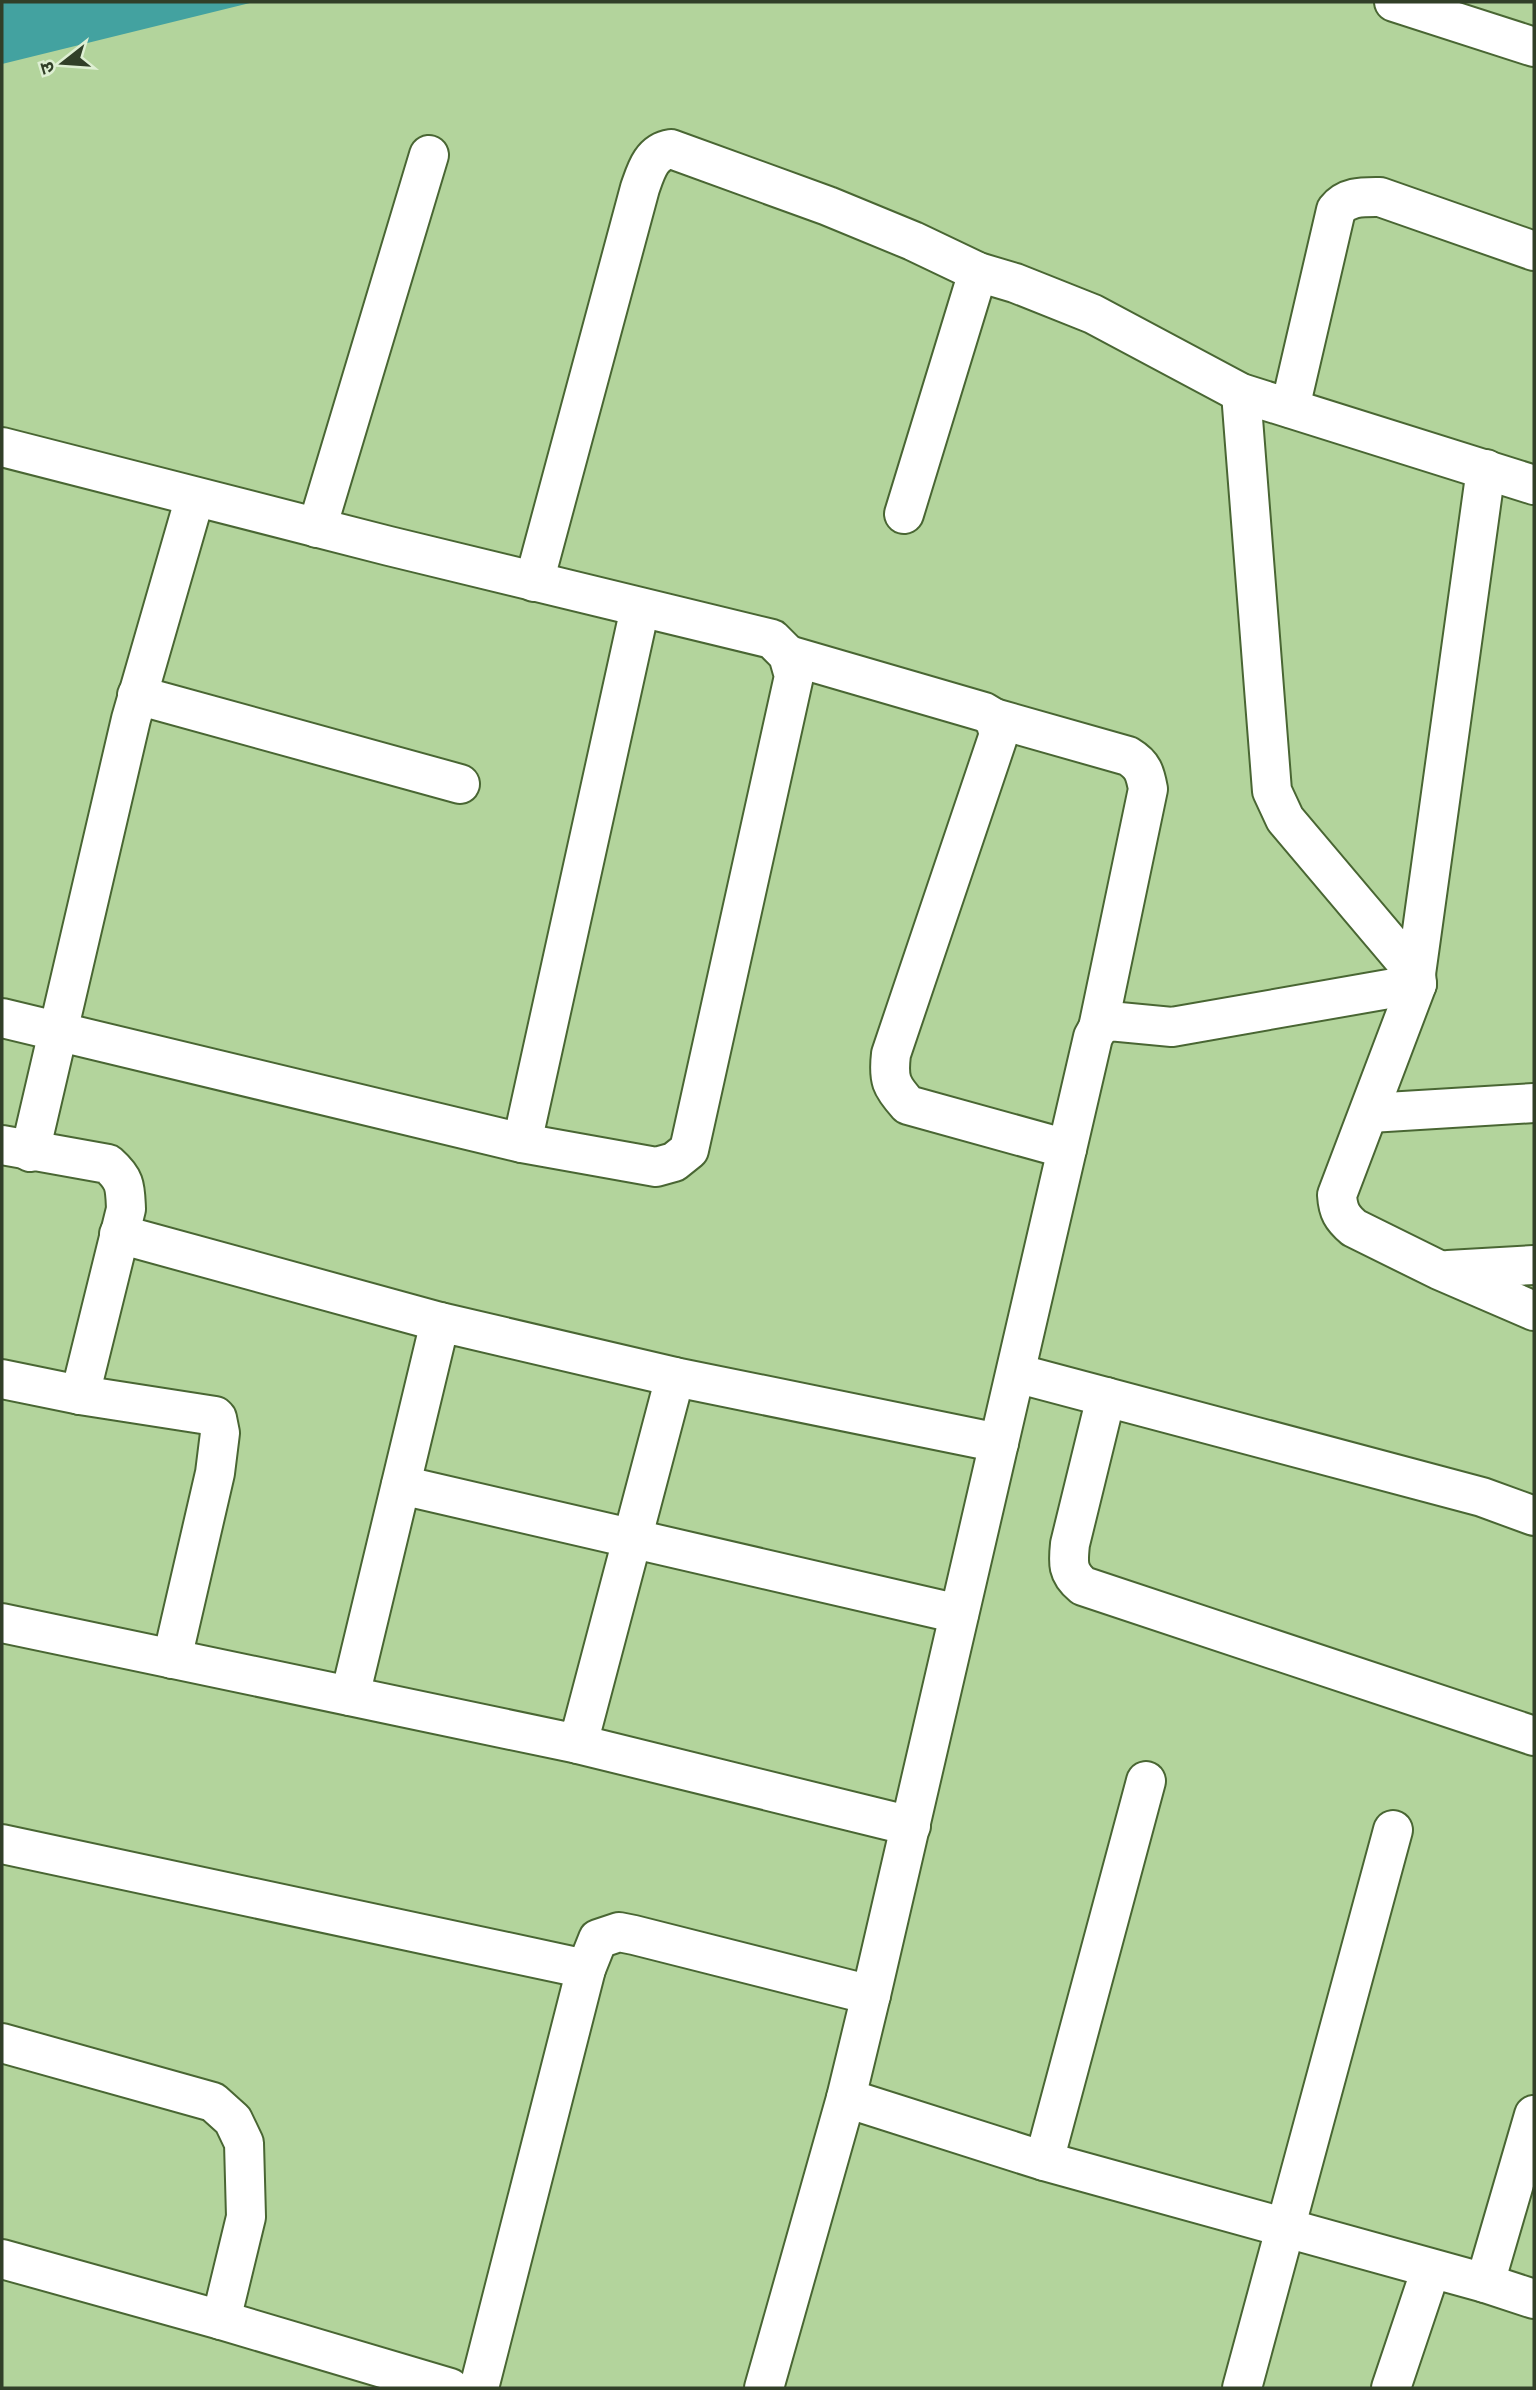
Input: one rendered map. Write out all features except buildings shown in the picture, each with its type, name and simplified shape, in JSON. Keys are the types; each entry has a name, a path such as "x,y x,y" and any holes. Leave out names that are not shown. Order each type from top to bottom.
{"street":[{"path":"1394,2 1534,47"},
{"path":"534,582 640,188 647,167 658,153 671,149 828,206 913,241 978,272 1015,283 1093,314 1241,393 1534,485"},
{"path":"317,528 429,155"},
{"path":"1290,408 1336,210 1342,203 1355,198 1380,197 1534,251"},
{"path":"904,514 978,272"},
{"path":"1241,393 1272,791 1285,819 1417,979"},
{"path":"2,447 317,528 772,639 788,656 794,676 689,1150 674,1162 656,1167 522,1143 2,1018"},
{"path":"1486,469 1417,979 1370,1113 1337,1195 1338,1208 1343,1219 1354,1228 1439,1270 1534,1311"},
{"path":"80,1395 126,1209 125,1183 108,1164 16,1148 58,1032 137,695 195,497"},
{"path":"522,1143 640,608"},
{"path":"772,2386 846,2098 911,1826 1093,1037 1098,1028 1147,789 1145,773 1140,763 1128,756 788,656"},
{"path":"137,695 460,785"},
{"path":"994,718 999,734 891,1054 888,1075 895,1091 908,1105 1067,1149"},
{"path":"1098,1028 1109,1021 1172,1027 1417,979"},
{"path":"1370,1113 1534,1103"},
{"path":"119,1234 440,1322 675,1377 999,1444"},
{"path":"1439,1270 1534,1265"},
{"path":"350,1696 440,1322"},
{"path":"1016,1373 1482,1497 1534,1516"},
{"path":"578,1744 675,1377"},
{"path":"2,1379 217,1418 220,1433 215,1473 172,1658"},
{"path":"1105,1397 1070,1544 1068,1566 1072,1577 1083,1586 1534,1736"},
{"path":"401,1485 959,1614"},
{"path":"2,1623 578,1744 911,1826"},
{"path":"1044,2161 1146,1781"},
{"path":"1242,2388 1393,1830"},
{"path":"2,1844 586,1969"},
{"path":"479,2388 586,1969 597,1939 619,1932 871,1995"},
{"path":"2,2043 213,2102 233,2120 244,2143 246,2217 221,2320"},
{"path":"846,2098 1044,2161 1485,2283 1534,2299"},
{"path":"1485,2283 1534,2115"},
{"path":"2,2259 450,2388"},
{"path":"1391,2388 1431,2269"}],"water":[{"path":"2,2 254,2 2,64"}]}
